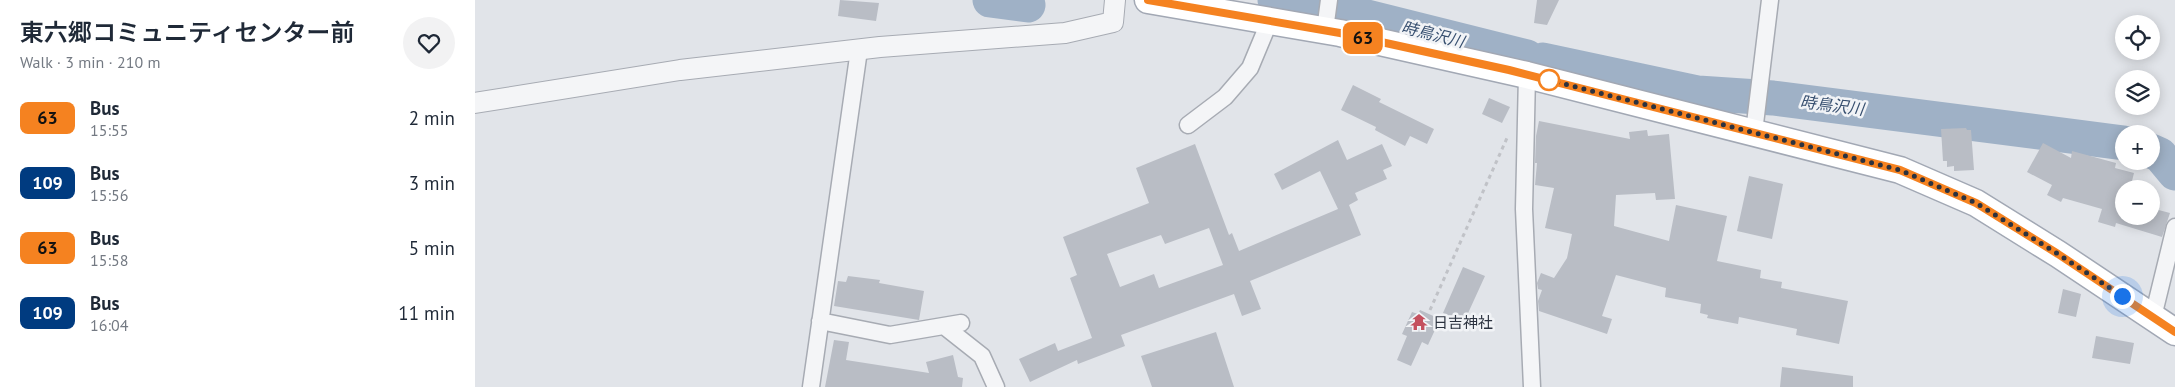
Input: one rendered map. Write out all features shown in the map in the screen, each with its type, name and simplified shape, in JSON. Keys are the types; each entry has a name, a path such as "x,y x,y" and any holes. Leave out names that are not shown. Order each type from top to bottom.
{"main road":[{"path":"1148,0 1325,30 1527,75 1755,120 1900,170 1976,203 2058,254 2175,332"}],"street":[{"path":"475,103 680,70 859,50 1065,33 1113,22 1115,0"},
{"path":"1325,30 1329,0"},
{"path":"1755,120 1770,0"},
{"path":"1188,125 1225,97 1250,68 1270,20"},
{"path":"811,387 859,50"},
{"path":"1527,75 1524,209 1532,387"},
{"path":"2153,317 2175,227"},
{"path":"820,321 890,335 961,323"},
{"path":"944,326 982,356 996,387"}],"path":[{"path":"1430,310 1511,129"}],"building":[{"path":"840,0 879,3 876,21 838,16"},
{"path":"1537,0 1559,0 1547,25 1534,23"},
{"path":"1353,85 1381,99 1379,102 1434,129 1427,144 1410,136 1405,146 1375,130 1376,127 1341,110"},
{"path":"1489,98 1510,107 1502,123 1482,114"},
{"path":"1539,121 1630,139 1629,132 1647,130 1648,136 1669,134 1675,199 1656,200 1655,193 1616,195 1614,226 1669,241 1676,205 1727,216 1717,261 1761,270 1760,278 1782,282 1781,288 1848,301 1839,344 1796,335 1797,329 1739,317 1738,324 1707,318 1708,315 1700,313 1701,304 1665,297 1666,288 1616,275 1602,316 1612,319 1607,334 1539,311 1538,301 1542,290 1538,289 1537,283 1541,273 1554,278 1567,258 1572,234 1545,228 1554,188 1535,185 1537,163 1535,163 1536,136"},
{"path":"1966,128 1971,130 1974,170 1954,171 1954,166 1947,167 1947,161 1943,161 1941,129"},
{"path":"1338,140 1347,160 1382,144 1392,166 1383,170 1387,179 1355,193 1358,200 1349,205 1361,235 1250,281 1261,309 1242,316 1234,294 1121,335 1125,346 1078,364 1077,360 1030,382 1019,359 1055,343 1058,351 1092,338 1070,278 1077,275 1063,237 1149,203 1136,168 1195,144 1229,235 1232,233 1239,251 1338,209 1320,171 1282,190 1274,174","holes":["1209,228 1223,265 1159,288 1154,274 1120,287 1107,254 1161,235 1165,244"]},
{"path":"2043,143 2071,158 2072,151 2115,163 2115,170 2134,173 2132,180 2115,180 2115,227 2098,222 2102,209 2063,198 2061,202 2047,195 2052,185 2027,172"},
{"path":"1749,176 1783,184 1772,239 1737,231"},
{"path":"2160,210 2170,213 2162,237 2123,225 2160,225"},
{"path":"1463,267 1485,276 1464,322 1443,313"},
{"path":"848,276 880,280 879,283 924,291 919,320 834,306 838,281 846,282"},
{"path":"2063,289 2081,294 2076,317 2058,313"},
{"path":"1420,310 1440,319 1428,345 1422,342 1411,366 1397,360 1407,336 1402,334 1412,312 1418,314"},
{"path":"1216,332 1234,387 1152,387 1141,356"},
{"path":"2096,336 2134,343 2130,364 2092,358"},
{"path":"834,340 849,342 846,360 929,373 926,362 953,355 958,377 963,378 962,387 825,387"},
{"path":"1782,367 1853,376 1853,387 1780,387"}],"waterway":[{"name":"時鳥沢川","path":"990,0 1028,5"},
{"name":"時鳥沢川","path":"1275,0 1318,7"},
{"name":"時鳥沢川","path":"1339,10 1527,57"},
{"name":"時鳥沢川","path":"1543,60 1698,93 1773,98 2115,142"},
{"name":"時鳥沢川","path":"2160,155 2175,173"}],"bus line":[{"name":"63","path":"1148,0 1340,33 1509,70 1900,170 1976,203 2058,254 2175,332"}],"place":[{"name":"日吉神社","path":"1419,322"}],"route":[{"path":"1549,80 1900,170 1976,203 2122,296"}]}
